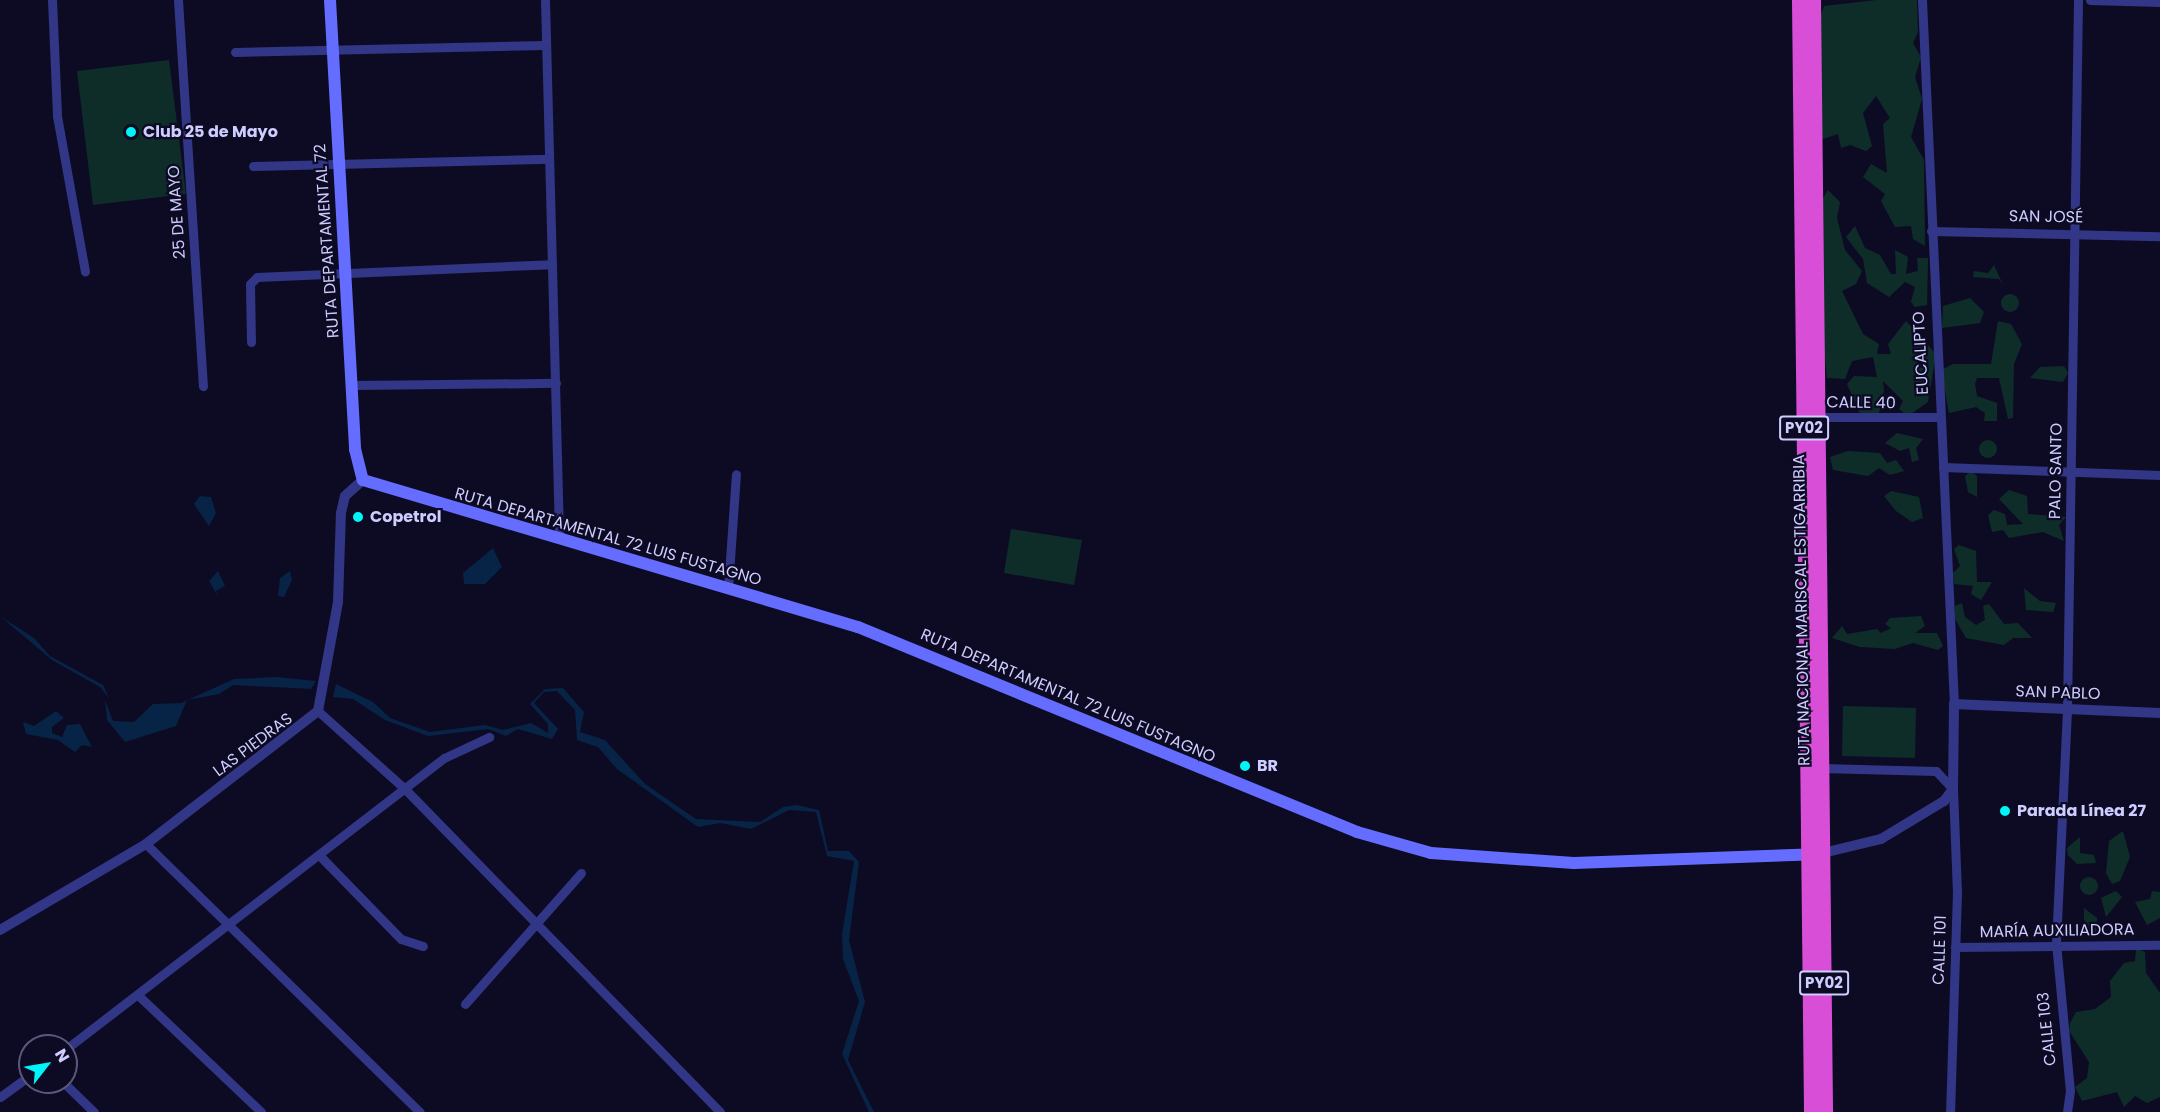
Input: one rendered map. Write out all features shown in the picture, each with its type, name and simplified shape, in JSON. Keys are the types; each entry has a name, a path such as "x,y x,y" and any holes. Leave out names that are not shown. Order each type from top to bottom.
{"highway":[{"name":"RUTA NACIONAL MARISCAL ESTIGARRIBIA","path":"1799,0 1815,854 1825,1112"},
{"name":"RUTA NACIONAL MARISCAL ESTIGARRIBIA","path":"1811,1112 1815,854 1821,768 1813,0"}],"main road":[{"name":"RUTA DEPARTAMENTAL 72","path":"330,0 355,449 363,480"},
{"name":"RUTA DEPARTAMENTAL 72 LUIS FUSTAGNO","path":"363,480 559,536 858,627 1357,832 1431,853 1574,863 1815,854"}],"street":[{"path":"52,0 57,116 85,272"},
{"name":"25 DE MAYO","path":"178,0 203,386"},
{"path":"545,0 559,536"},
{"name":"EUCALIPTO","path":"1922,0 1954,704"},
{"name":"PALO SANTO","path":"2056,943 2067,709 2078,0"},
{"path":"2090,0 2160,2"},
{"path":"235,52 545,45"},
{"path":"253,166 549,159"},
{"name":"SAN JOSÉ","path":"1931,231 2073,231 2160,236"},
{"path":"251,342 253,280 552,264"},
{"path":"353,386 556,383"},
{"name":"CALLE 40","path":"1818,417 1940,417"},
{"path":"1943,466 2160,475"},
{"path":"728,588 736,474"},
{"path":"363,480 345,496 341,513 338,602 323,698 318,711 405,789 720,1112"},
{"path":"1815,854 1881,839 1936,808 1953,789 1954,704"},
{"name":"SAN PABLO","path":"1954,704 2160,713"},
{"name":"LAS PIEDRAS","path":"0,930 147,844 318,711"},
{"path":"78,1041 140,997 463,746 489,737"},
{"path":"1821,768 1936,771 1953,789"},
{"name":"CALLE 101","path":"1950,1112 1954,947 1953,789"},
{"path":"147,844 228,928 420,1112"},
{"path":"320,856 401,939 423,946"},
{"path":"465,1004 534,921 581,873"},
{"name":"MARÍA AUXILIADORA","path":"1954,947 2056,943 2160,945"},
{"name":"CALLE 103","path":"2056,943 2070,1091 2067,1112"},
{"path":"140,997 261,1112"},
{"path":"0,1097 18,1084"},
{"path":"75,1094 94,1112"}],"green space":[{"path":"1876,0 1917,0 1918,32 1913,43 1921,57 1915,77 1922,99 1911,137 1924,160 1925,246 1913,239 1911,226 1895,227 1881,201 1885,194 1863,177 1871,164 1887,173 1883,124 1890,118 1876,96 1863,113 1872,146 1866,151 1850,145 1841,148 1838,134 1820,140 1818,22 1824,6"},
{"name":"Club 25 de Mayo","path":"169,60 186,194 93,205 77,71"},
{"path":"1828,190 1840,202 1837,218 1845,250 1862,271 1856,284 1842,291 1863,334 1879,344 1877,354 1891,354 1888,344 1906,321 1936,354 1928,402 1908,416 1899,409 1903,401 1883,381 1885,401 1878,414 1860,414 1847,384 1854,376 1877,377 1873,357 1852,361 1845,379 1827,378 1820,319 1820,203"},
{"path":"1855,226 1865,248 1880,255 1891,274 1896,274 1895,250 1908,257 1906,274 1918,271 1917,258 1928,258 1927,305 1915,307 1911,302 1915,287 1905,282 1889,297 1867,283 1863,259 1846,237"},
{"path":"1994,265 2003,285 1999,279 1973,277 1974,271 1988,273"},
{"path":"2006,294 2014,294 2019,299 2017,310 2006,312 2001,307 2001,299"},
{"path":"1970,298 1984,312 1980,323 1942,328 1943,306"},
{"path":"1998,321 2011,324 2022,344 2014,364 2013,418 2008,419 1999,378 1977,378 1975,384 1977,396 1997,403 1997,421 1984,421 1985,413 1976,407 1949,413 1941,370 1953,364 1991,364"},
{"path":"2064,366 2068,373 2063,382 2030,378 2040,367"},
{"path":"1897,433 1923,439 1916,448 1919,460 1912,462 1909,448 1900,451 1885,443"},
{"path":"1988,440 1994,443 1997,449 1994,455 1988,458 1982,455 1979,449 1982,443"},
{"path":"1848,451 1880,453 1887,463 1896,460 1904,471 1890,475 1879,468 1868,476 1833,470 1830,457"},
{"path":"1971,471 1977,476 1977,497 1968,492 1965,476"},
{"path":"2009,490 2027,496 2028,514 2066,517 2059,525 2064,541 2043,532 2009,538 2003,530 1992,532 1988,515 1994,510 2005,514 2007,525 2023,524 1999,499"},
{"path":"1891,491 1919,497 1923,518 1912,522 1896,511 1884,496"},
{"path":"1011,529 1082,540 1074,585 1004,573"},
{"path":"1959,545 1976,551 1977,582 1992,582 1981,600 1971,594 1973,586 1954,584 1953,573 1960,566 1954,549"},
{"path":"2024,588 2040,601 2056,603 2053,612 2026,610"},
{"path":"1962,603 1965,617 1976,625 1985,620 1983,606 1989,604 2004,624 2018,623 2032,638 2013,638 2004,645 1966,638 1955,619 1955,606"},
{"path":"1921,616 1925,626 1915,633 1937,633 1943,646 1938,650 1913,643 1895,649 1860,647 1832,638 1842,626 1847,634 1877,629 1881,633 1891,628 1885,624 1890,618"},
{"path":"1843,706 1916,708 1915,758 1842,756"},
{"path":"2123,831 2130,857 2120,881 2112,884 2106,873 2109,841"},
{"path":"2080,837 2080,853 2094,855 2096,863 2077,864 2068,855 2067,848"},
{"path":"2089,877 2097,882 2098,886 2093,894 2089,895 2081,890 2080,886 2085,878"},
{"path":"2116,891 2122,897 2106,917 2101,898"},
{"path":"2152,891 2160,892 2160,918 2147,925 2135,902 2150,899"},
{"path":"2084,908 2097,918 2096,935 2090,936 2084,924"},
{"path":"2136,948 2145,952 2146,973 2160,993 2160,1097 2147,1103 2135,1096 2124,1107 2117,1092 2082,1101 2075,1087 2087,1078 2089,1062 2069,1031 2070,1023 2076,1012 2095,1009 2111,997 2110,981 2124,963 2135,961"}],"water":[{"path":"200,496 211,497 216,513 209,526 194,504"},
{"path":"493,548 502,567 485,584 464,584 463,573"},
{"path":"218,571 225,586 216,591 219,598 209,581"},
{"path":"290,571 292,580 284,597 278,596 280,578"},
{"path":"0,616 34,638 50,656 103,685 109,698 100,687 52,660"},
{"path":"277,677 316,681 311,689 233,685 219,694 188,700 234,679"},
{"path":"336,684 373,702 390,718 430,732 485,725 503,730 531,723 548,733 548,724 530,704 545,689 563,688 584,712 580,732 605,740 645,784 696,819 760,822 783,807 796,805 819,810 828,851 849,851 859,862 849,940 865,1002 848,1060 874,1112 869,1112 842,1054 859,1001 843,959 842,934 854,861 827,856 816,812 789,810 751,829 720,823 698,827 617,769 598,747 577,740 575,710 557,691 544,692 534,703 558,729 552,739 518,729 506,736 488,729 428,736 385,720 353,699 333,697"},
{"path":"105,700 113,721 134,722 153,704 181,703 187,700 176,726 125,742 107,720"},
{"path":"56,711 64,718 52,727 52,733 62,737 67,725 80,724 92,747 82,745 75,752 58,740 26,734 23,722 34,726"}],"place":[{"name":"Club 25 de Mayo","path":"131,132"},
{"name":"Copetrol","path":"358,517"},
{"name":"BR","path":"1245,766"},
{"name":"Parada Línea 27","path":"2005,811"}]}
